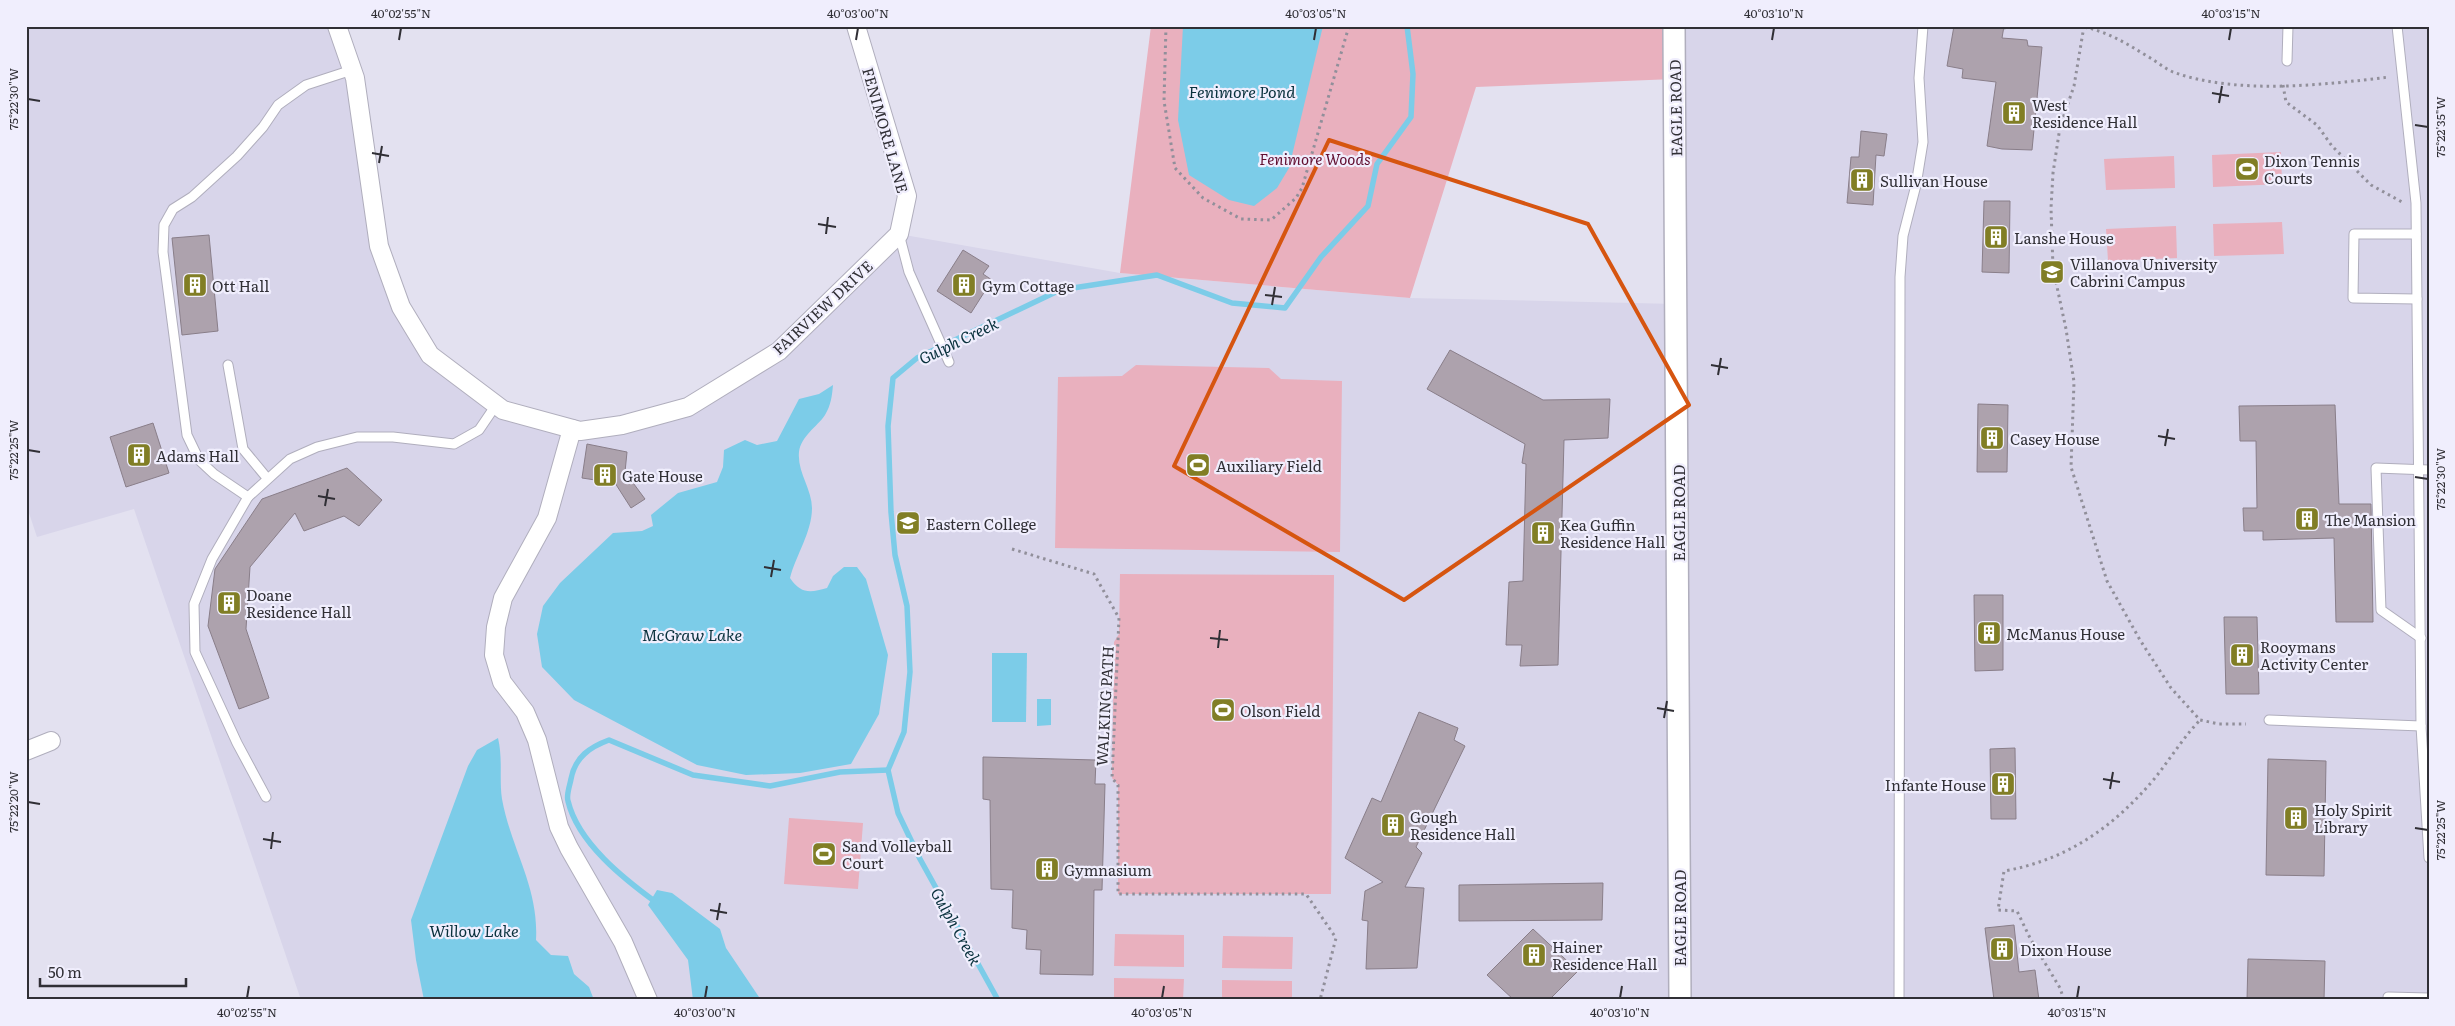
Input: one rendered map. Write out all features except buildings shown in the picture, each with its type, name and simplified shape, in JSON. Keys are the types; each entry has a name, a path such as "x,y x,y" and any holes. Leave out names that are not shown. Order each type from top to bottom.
{"street":[{"name":"FAIRVIEW DRIVE","path":"337,26 352,70 379,246 401,307 430,356 503,410 580,431 622,425 688,407 779,351 899,234"},
{"name":"FENIMORE LANE","path":"856,26 906,196 899,234"},
{"name":"EAGLE ROAD","path":"1674,26 1680,1000"},
{"path":"572,429 547,518 517,568 503,598 496,627 494,655 502,682 525,712 537,740 559,827 623,942 648,1000"},
{"path":"26,751 51,741"}],"lane":[{"path":"1899,1000 1900,277 1903,236 1916,186 1923,142 1920,78 1923,26"},
{"path":"2287,61 2288,26"},
{"path":"2397,26 2416,204 2420,638 2425,696 2421,726 2429,858"},
{"path":"248,496 214,474 200,460 187,435 163,252 164,225 173,209 192,197 237,156 263,128 278,105 306,85 352,70"},
{"path":"899,234 909,272 949,362"},
{"path":"2416,234 2354,234 2353,298 2417,300"},
{"path":"228,365 243,449 268,478"},
{"path":"266,797 237,743 195,652 194,604 212,559 248,496 290,459 317,447 357,437 393,437 454,444 479,430 496,405"},
{"path":"2420,638 2381,610 2376,468 2429,470"},
{"path":"2269,720 2421,726"},
{"path":"2388,1000 2388,998 2429,998"}],"path":[{"path":"1166,26 1164,101 1175,168 1203,198 1241,219 1271,220 1296,198 1302,188 1348,26"},
{"path":"2004,28 2020,26"},
{"path":"2078,26 2103,31 2172,71 2211,82 2283,85 2348,82 2403,76"},
{"path":"2084,27 2074,86 2060,127 2053,173 2051,208 2053,268 2066,329 2074,382 2071,467 2107,581 2140,640 2171,688 2200,720 2219,724 2246,724"},
{"path":"2283,85 2286,102 2317,125 2332,146 2371,185 2403,203 2416,204"},
{"name":"WALKING PATH","path":"1012,549 1094,574 1119,618 1112,778 1118,785 1118,894 1306,894 1336,938 1320,1000"},
{"path":"2064,1000 2060,988 2030,938 2016,910 1998,910 2004,871 2048,861 2102,832 2155,777 2179,743 2200,720"}],"highlighted area":[{"path":"1329,140 1588,224 1689,405 1404,600 1174,466"}],"shaded area":[{"name":"Eastern College","path":"26,26 337,26 379,246 430,355 503,410 580,431 688,407 779,351 899,234 1120,273 1410,298 1676,304 1675,26 2429,26 2429,1000 301,1000 134,509 37,537 26,504"}],"green space":[{"name":"Fenimore Woods","path":"1151,26 1675,26 1674,79 1476,87 1410,298 1120,273"},
{"name":"Dixon Tennis Courts","path":"2281,152 2282,184 2213,187 2212,155"},
{"path":"2174,156 2175,188 2106,190 2104,159"},
{"name":"Dixon Tennis Courts","path":"2282,222 2284,254 2214,256 2213,224"},
{"path":"2176,226 2177,258 2108,261 2106,229"},
{"name":"Auxiliary Field","path":"1136,365 1269,368 1281,379 1342,381 1340,552 1055,548 1058,377 1122,376"},
{"name":"Olson Field","path":"1120,574 1334,575 1331,894 1118,894 1118,785 1112,778 1114,642 1119,634"},
{"name":"Sand Volleyball Court","path":"789,818 863,823 858,889 784,884"},
{"path":"1115,934 1184,935 1184,967 1114,966"},
{"path":"1223,936 1293,937 1292,969 1222,968"},
{"path":"1114,978 1184,979 1183,1000 1114,1000"},
{"path":"1222,980 1292,981 1292,1000 1222,1000"}],"water":[{"name":"Fenimore Pond","path":"1183,26 1323,26 1289,168 1277,188 1254,206 1229,200 1189,175 1178,120"},
{"name":"McGraw Lake","path":"833,385 827,411 800,446 800,467 810,494 812,508 807,535 790,578 798,587 806,591 827,588 833,576 844,567 857,567 866,579 888,655 879,714 851,764 800,773 746,775 697,765 574,700 542,667 537,634 543,606 560,583 613,533 642,531 653,526 651,515 678,493 717,482 723,467 724,450 745,440 757,445 777,441 799,399 819,394"},
{"path":"992,653 1027,653 1026,722 992,722"},
{"path":"1037,699 1051,699 1051,725 1037,726"},
{"name":"Willow Lake","path":"498,738 502,799 506,817 529,885 536,921 536,940 551,955 568,956 574,974 589,987 594,1000 424,1000 411,920 468,766 477,750"},
{"path":"657,890 672,893 720,929 726,948 761,1000 693,1000 688,960 648,905"}],"waterway":[{"name":"Gulph Creek","path":"998,1000 920,859 898,813 888,770 904,732 910,672 907,606 895,555 891,512 888,426 893,378 917,358 1060,290 1157,275 1232,303 1285,308 1321,257 1368,206 1377,164 1411,117 1413,74 1407,26"},
{"path":"657,903 604,859 581,831 573,816 567,796 573,771 584,754 596,746 609,740 693,775 770,786 840,772 888,770"}],"place":[{"name":"West Residence Hall","path":"2014,113"},
{"name":"Dixon Tennis Courts","path":"2247,169"},
{"name":"Sullivan House","path":"1862,180"},
{"name":"Lanshe House","path":"1996,237"},
{"name":"Villanova University Cabrini Campus","path":"2052,272"},
{"name":"Ott Hall","path":"195,285"},
{"name":"Gym Cottage","path":"964,285"},
{"name":"Casey House","path":"1992,438"},
{"name":"Adams Hall","path":"139,455"},
{"name":"Auxiliary Field","path":"1198,465"},
{"name":"Gate House","path":"605,475"},
{"name":"The Mansion","path":"2307,519"},
{"name":"Eastern College","path":"908,523"},
{"name":"Kea Guffin Residence Hall","path":"1543,533"},
{"name":"Doane Residence Hall","path":"229,603"},
{"name":"McManus House","path":"1989,633"},
{"name":"Rooymans Activity Center","path":"2242,655"},
{"name":"Olson Field","path":"1223,710"},
{"name":"Infante House","path":"2003,784"},
{"name":"Holy Spirit Library","path":"2296,818"},
{"name":"Gough Residence Hall","path":"1393,825"},
{"name":"Sand Volleyball Court","path":"824,854"},
{"name":"Gymnasium","path":"1047,869"},
{"name":"Dixon House","path":"2002,949"},
{"name":"Hainer Residence Hall","path":"1534,955"}]}
